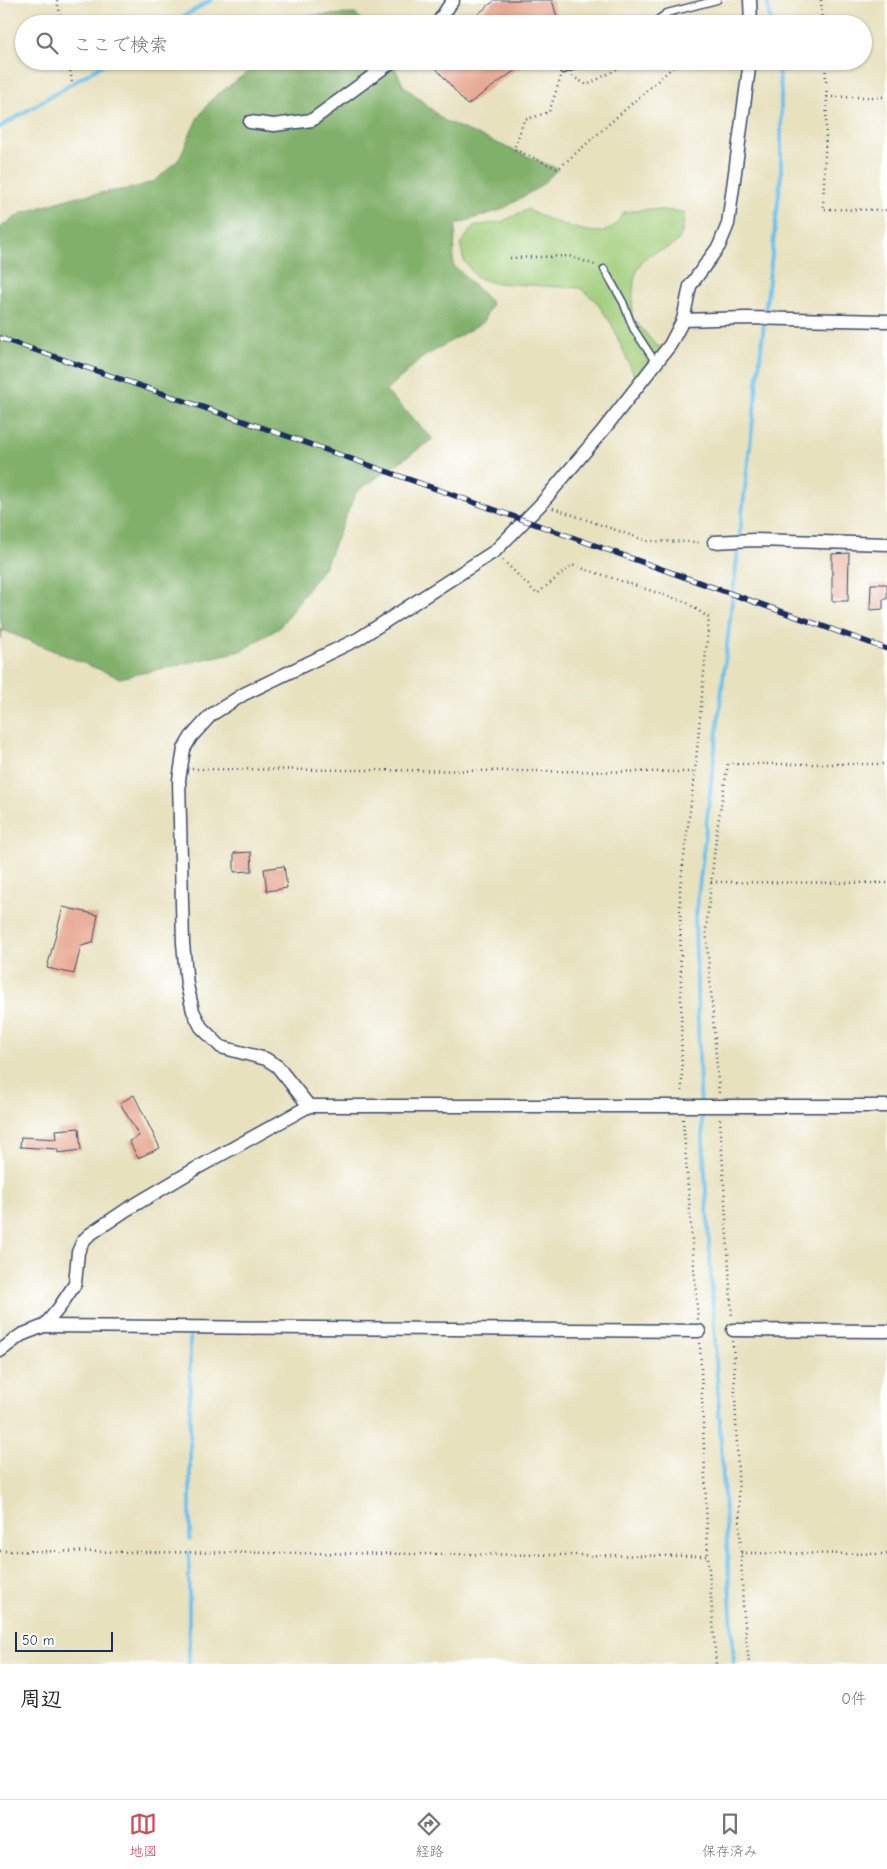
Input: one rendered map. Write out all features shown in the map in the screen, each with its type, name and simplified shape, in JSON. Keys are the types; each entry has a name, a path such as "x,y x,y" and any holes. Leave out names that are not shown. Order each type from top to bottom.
{"street":[{"path":"443,15 453,0"},
{"path":"750,0 751,15"},
{"path":"250,122 274,125 312,120 381,70"},
{"path":"309,1106 276,1066 266,1060 222,1048 201,1027 192,1011 187,985 183,943 179,780 180,769 188,743 211,715 244,694 358,639 495,551 541,504 670,345 683,320 690,286 719,246 728,224 749,70"},
{"path":"683,320 746,318 887,321"},
{"path":"714,542 754,540 887,544"},
{"path":"44,1326 75,1284 78,1252 83,1241 89,1235 150,1196 309,1106 887,1106"},
{"path":"0,1351 20,1335 44,1326 699,1331"},
{"path":"733,1330 887,1331"}],"lane":[{"path":"663,15 667,12 717,0"},
{"path":"604,269 623,302 633,328 656,363"}],"path":[{"path":"57,0 60,15"},
{"path":"821,0 822,15"},
{"path":"70,70 72,83"},
{"path":"616,70 588,85 563,70 549,112 524,120 514,149 558,169 670,70"},
{"path":"825,70 827,98 822,209 887,210"},
{"path":"827,98 887,97"},
{"path":"510,258 570,256 604,269"},
{"path":"541,504 647,541 714,542"},
{"path":"495,551 537,594 572,565 686,602 709,618 695,772 680,888 682,1106"},
{"path":"749,1664 741,1553 733,1330 720,1140 720,1105 706,929 728,764 887,764"},
{"path":"180,769 695,772"},
{"path":"711,882 887,883"},
{"path":"0,1551 708,1556 716,1664"},
{"path":"741,1553 887,1554"}],"green space":[{"path":"356,14 357,15 318,15"},
{"path":"250,70 396,70 403,85 445,121 558,169 539,187 501,210 456,224 453,264 492,303 483,322 422,358 386,391 433,439 356,492 325,566 279,628 241,651 120,678 3,630 0,619 0,227 22,213 74,197 133,188 155,181 179,159 197,119 212,99"},
{"path":"528,209 543,217 578,229 598,232 611,228 624,212 651,209 684,212 683,227 680,237 675,244 648,256 641,263 636,275 633,289 632,317 654,343 664,350 635,377 611,323 595,300 580,288 493,283 477,278 464,261 460,244 474,226 501,222"}],"building":[{"path":"495,0 552,0 556,15 477,15"},
{"path":"438,70 516,70 467,105"},
{"path":"849,553 848,601 832,601 832,554"},
{"path":"871,584 887,584 887,599 883,599 883,609 870,610"},
{"path":"251,852 252,871 234,872 234,853"},
{"path":"284,866 287,888 267,891 264,869"},
{"path":"63,907 98,915 93,943 81,946 74,974 47,968"},
{"path":"134,1095 160,1148 138,1158 129,1141 139,1136 120,1103"},
{"path":"79,1128 81,1150 58,1153 58,1149 20,1147 21,1137 57,1139 56,1130"}],"waterway":[{"path":"186,15 211,0"},
{"path":"767,0 770,15"},
{"path":"0,127 94,70"},
{"path":"734,1664 700,1089 695,923 781,176 781,90 778,70"},
{"path":"190,1334 190,1539"},
{"path":"189,1552 189,1664"}],"railway":[{"path":"0,338 284,435 887,649"}]}
